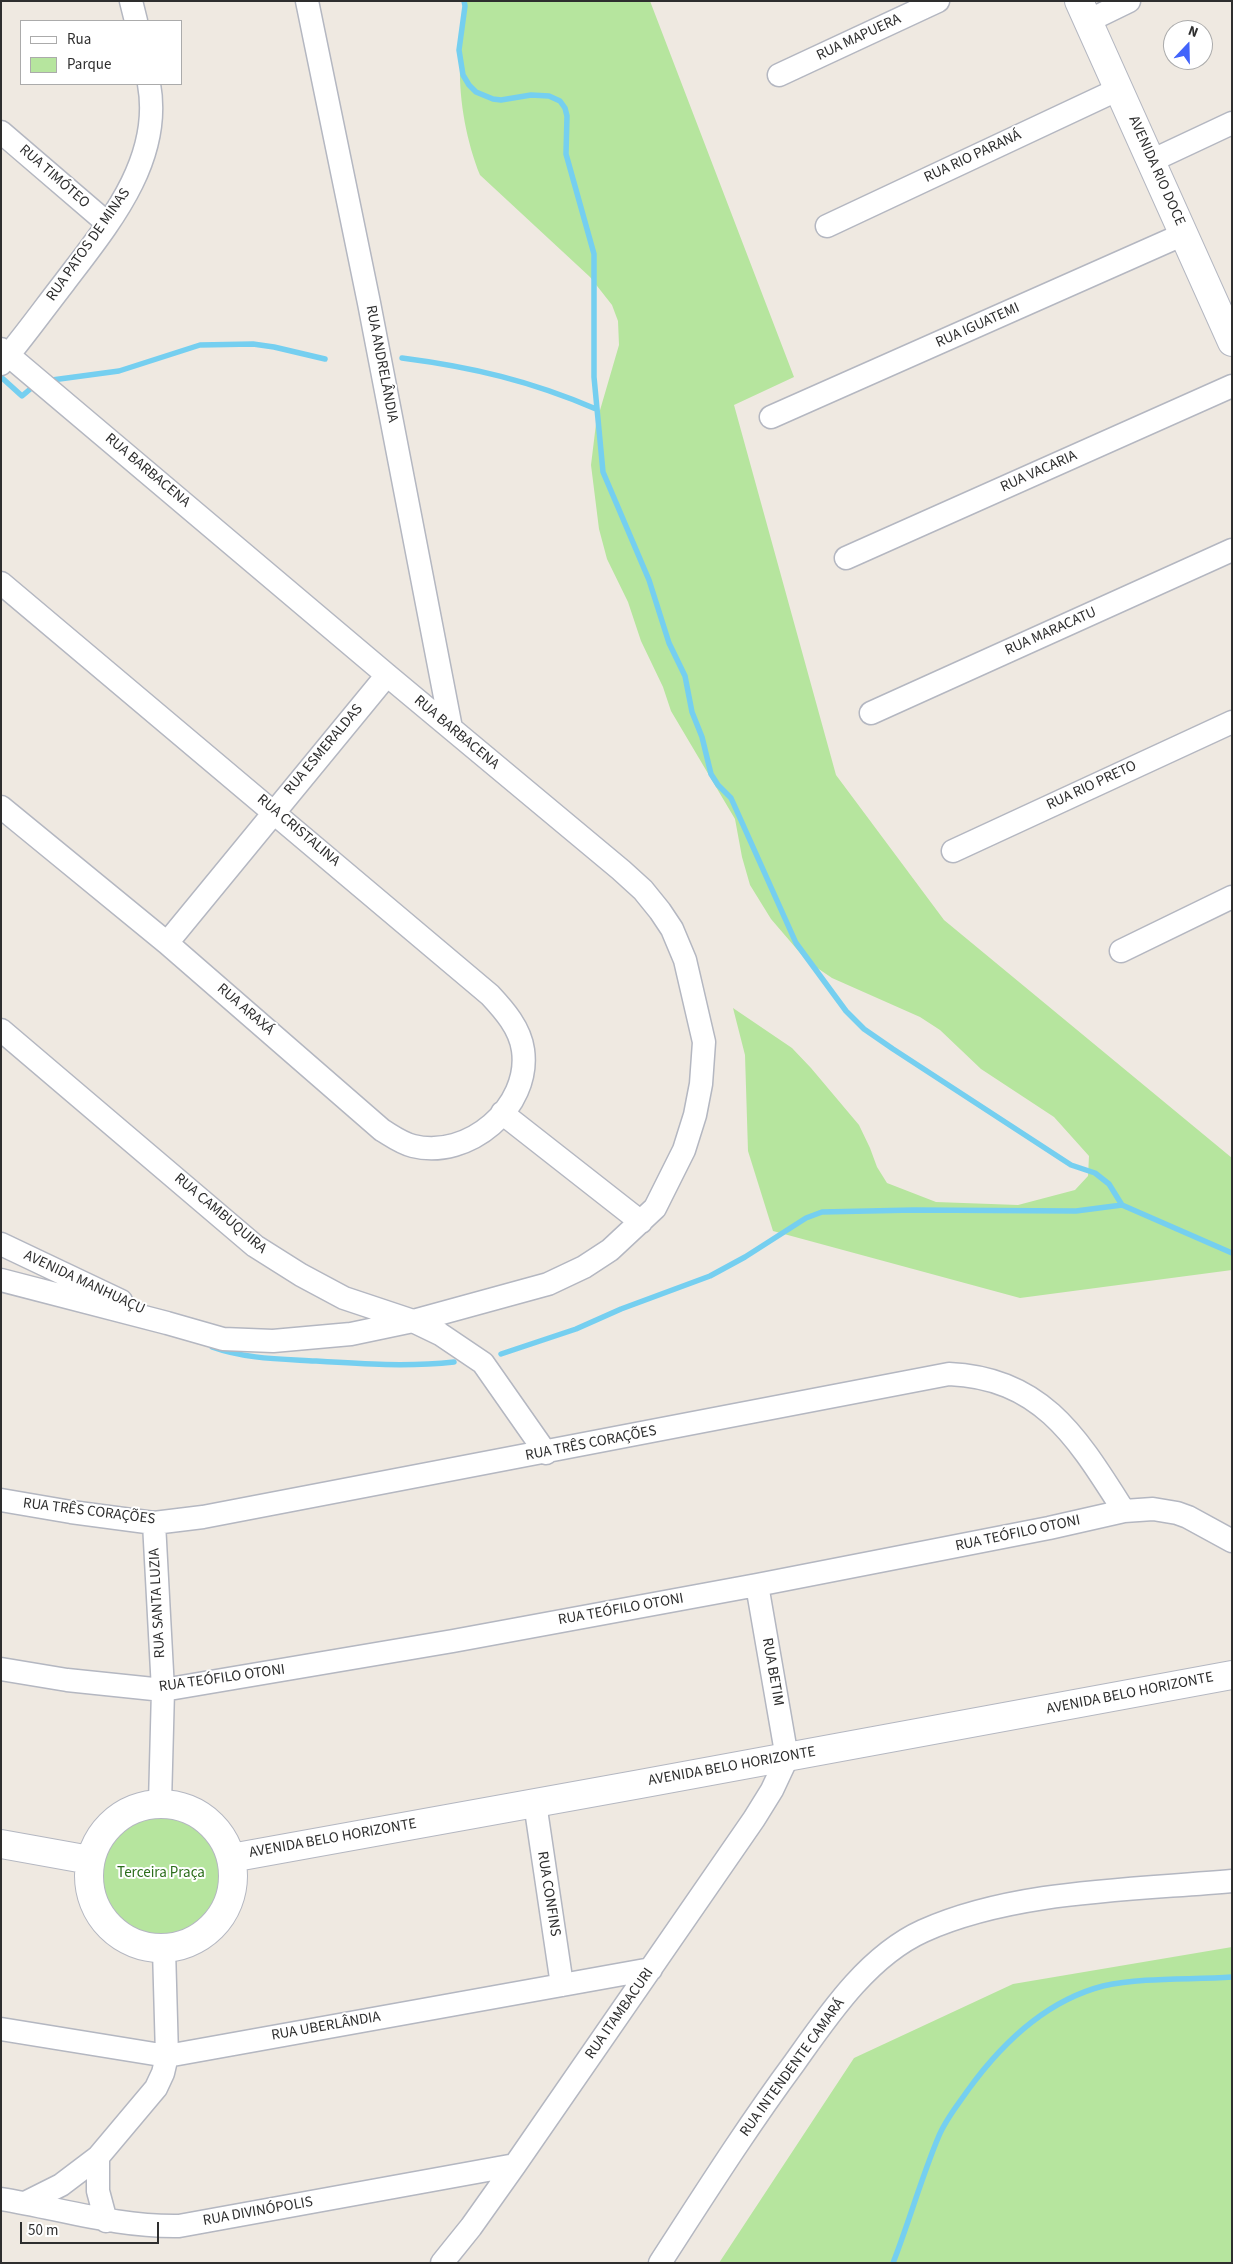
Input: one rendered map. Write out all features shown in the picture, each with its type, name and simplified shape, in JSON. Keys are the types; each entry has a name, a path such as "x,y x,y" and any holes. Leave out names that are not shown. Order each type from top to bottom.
{"street":[{"path":"131,1 136,20"},
{"name":"RUA ANDRELÂNDIA","path":"307,1 369,303 451,728"},
{"name":"RUA MAPUERA","path":"779,75 938,1"},
{"path":"1084,11 1129,1"},
{"name":"AVENIDA RIO DOCE","path":"1084,11 1184,234 1223,301 1232,342"},
{"name":"RUA PATOS DE MINAS","path":"4,356 108,223 124,199 140,167 151,116 149,85"},
{"name":"RUA RIO PARANÁ","path":"827,226 1119,89"},
{"path":"1151,161 1232,123"},
{"name":"RUA TIMÓTEO","path":"1,132 108,223"},
{"name":"RUA IGUATEMI","path":"772,417 1184,234"},
{"name":"RUA BARBACENA","path":"4,356 621,870 643,890 660,911 672,929 685,960 704,1042 701,1084 695,1115 684,1150 648,1215"},
{"name":"RUA VACARIA","path":"846,558 1232,386"},
{"name":"RUA MARACATU","path":"871,713 1232,550"},
{"name":"RUA CRISTALINA","path":"1,583 471,977 505,1012 517,1029 523,1049 523,1069 515,1095 502,1114"},
{"name":"RUA ESMERALDAS","path":"167,943 387,675"},
{"name":"RUA RIO PRETO","path":"953,851 1232,722"},
{"name":"RUA ARAXÁ","path":"1,806 167,943 375,1124 396,1139 413,1146 435,1148 461,1143 481,1134 502,1114"},
{"path":"1121,951 1232,897"},
{"name":"RUA CAMBUQUIRA","path":"1,1030 255,1246 300,1275 344,1298 381,1312 413,1321"},
{"path":"413,1321 548,1284 584,1267 610,1250 648,1215 502,1114"},
{"name":"AVENIDA MANHUAÇU","path":"1,1244 167,1323"},
{"name":"AVENIDA MANHUAÇU","path":"1,1280 223,1339 273,1341 350,1334 413,1321"},
{"path":"413,1321 440,1334 483,1363 546,1453"},
{"name":"RUA TRÊS CORAÇÕES","path":"1,1500 154,1523 203,1517 546,1453 949,1374 990,1379 1031,1398 1056,1418 1074,1436 1124,1511"},
{"name":"RUA TEÓFILO OTONI","path":"1,1669 67,1680 163,1690 453,1641 757,1585 1040,1530 1124,1511 1153,1509 1177,1513 1232,1541"},
{"name":"RUA SANTA LUZIA","path":"154,1523 163,1690 160,1803"},
{"name":"RUA BETIM","path":"757,1585 786,1758"},
{"name":"AVENIDA BELO HORIZONTE","path":"231,1858 1232,1675"},
{"name":"RUA ITAMBACURI","path":"442,2263 471,2227 515,2165 754,1818 772,1790 786,1758"},
{"path":"160,1803 179,1806 197,1813 212,1825 224,1840 231,1858 234,1877 231,1896 223,1914 210,1929 195,1939 164,1949 136,1943 118,1933 103,1918 93,1901 89,1881 90,1860 95,1845 104,1831 115,1820 128,1811 144,1805 160,1803"},
{"name":"RUA CONFINS","path":"534,1803 562,1985"},
{"path":"1,1844 90,1860"},
{"name":"RUA INTENDENTE CAMARÁ","path":"660,2263 759,2111 827,2017 874,1966 898,1946 923,1931 996,1907 1077,1894 1232,1881"},
{"path":"25,2203 61,2185 98,2158 156,2088 167,2056 164,1949"},
{"name":"RUA UBERLÂNDIA","path":"1,2029 167,2056 651,1969"},
{"path":"98,2158 98,2191 106,2221"},
{"name":"RUA DIVINÓPOLIS","path":"1,2200 25,2203 106,2221 154,2227 179,2226 515,2165"}],"green space":[{"path":"463,1 650,1 794,377 734,405 836,775 944,920 1232,1158 1232,1270 1020,1298 773,1231 748,1151 745,1055 733,1008 792,1048 811,1068 859,1125 877,1167 887,1183 936,1202 1018,1205 1075,1190 1088,1176 1089,1156 1054,1117 981,1069 940,1030 920,1017 832,978 807,961 771,919 750,885 742,857 735,819 671,711 663,687 641,641 628,602 607,559 599,529 591,465 596,424 619,345 618,321 612,305 590,277 480,175 475,163 462,107 460,66"},
{"name":"Terceira Praça","path":"161,1814 184,1819 194,1824 203,1832 211,1841 216,1851 221,1874 216,1897 211,1907 203,1916 194,1924 184,1929 161,1934 138,1929 128,1924 119,1916 111,1907 106,1897 101,1874 106,1851 111,1841 119,1832 128,1824 138,1819"},
{"path":"1232,1947 1232,2263 719,2263 854,2058 1013,1984"}],"waterway":[{"path":"464,1 465,6 459,50 463,75 469,85 476,92 493,99 501,100 531,95 549,96 560,101 565,108 567,116 566,154 594,254 594,377 603,472 649,580 669,643 685,676 692,712 702,737 711,774 718,785 731,798 796,943 846,1011 864,1029 1071,1165 1095,1173 1109,1184 1122,1205 1232,1253"},
{"path":"52,380 119,371 200,345 253,344 325,359"},
{"path":"402,358 501,376 548,390 596,409"},
{"path":"1,377 22,396 35,385"},
{"path":"501,1354 576,1329 621,1309 710,1276 745,1257 806,1218 822,1212 914,1210 1076,1211 1122,1205"},
{"path":"212,1347 237,1354 276,1359 385,1365 454,1362"},
{"path":"893,2263 926,2169 944,2125 995,2056 1026,2026 1062,2002 1103,1986 1151,1980 1232,1977"}]}
